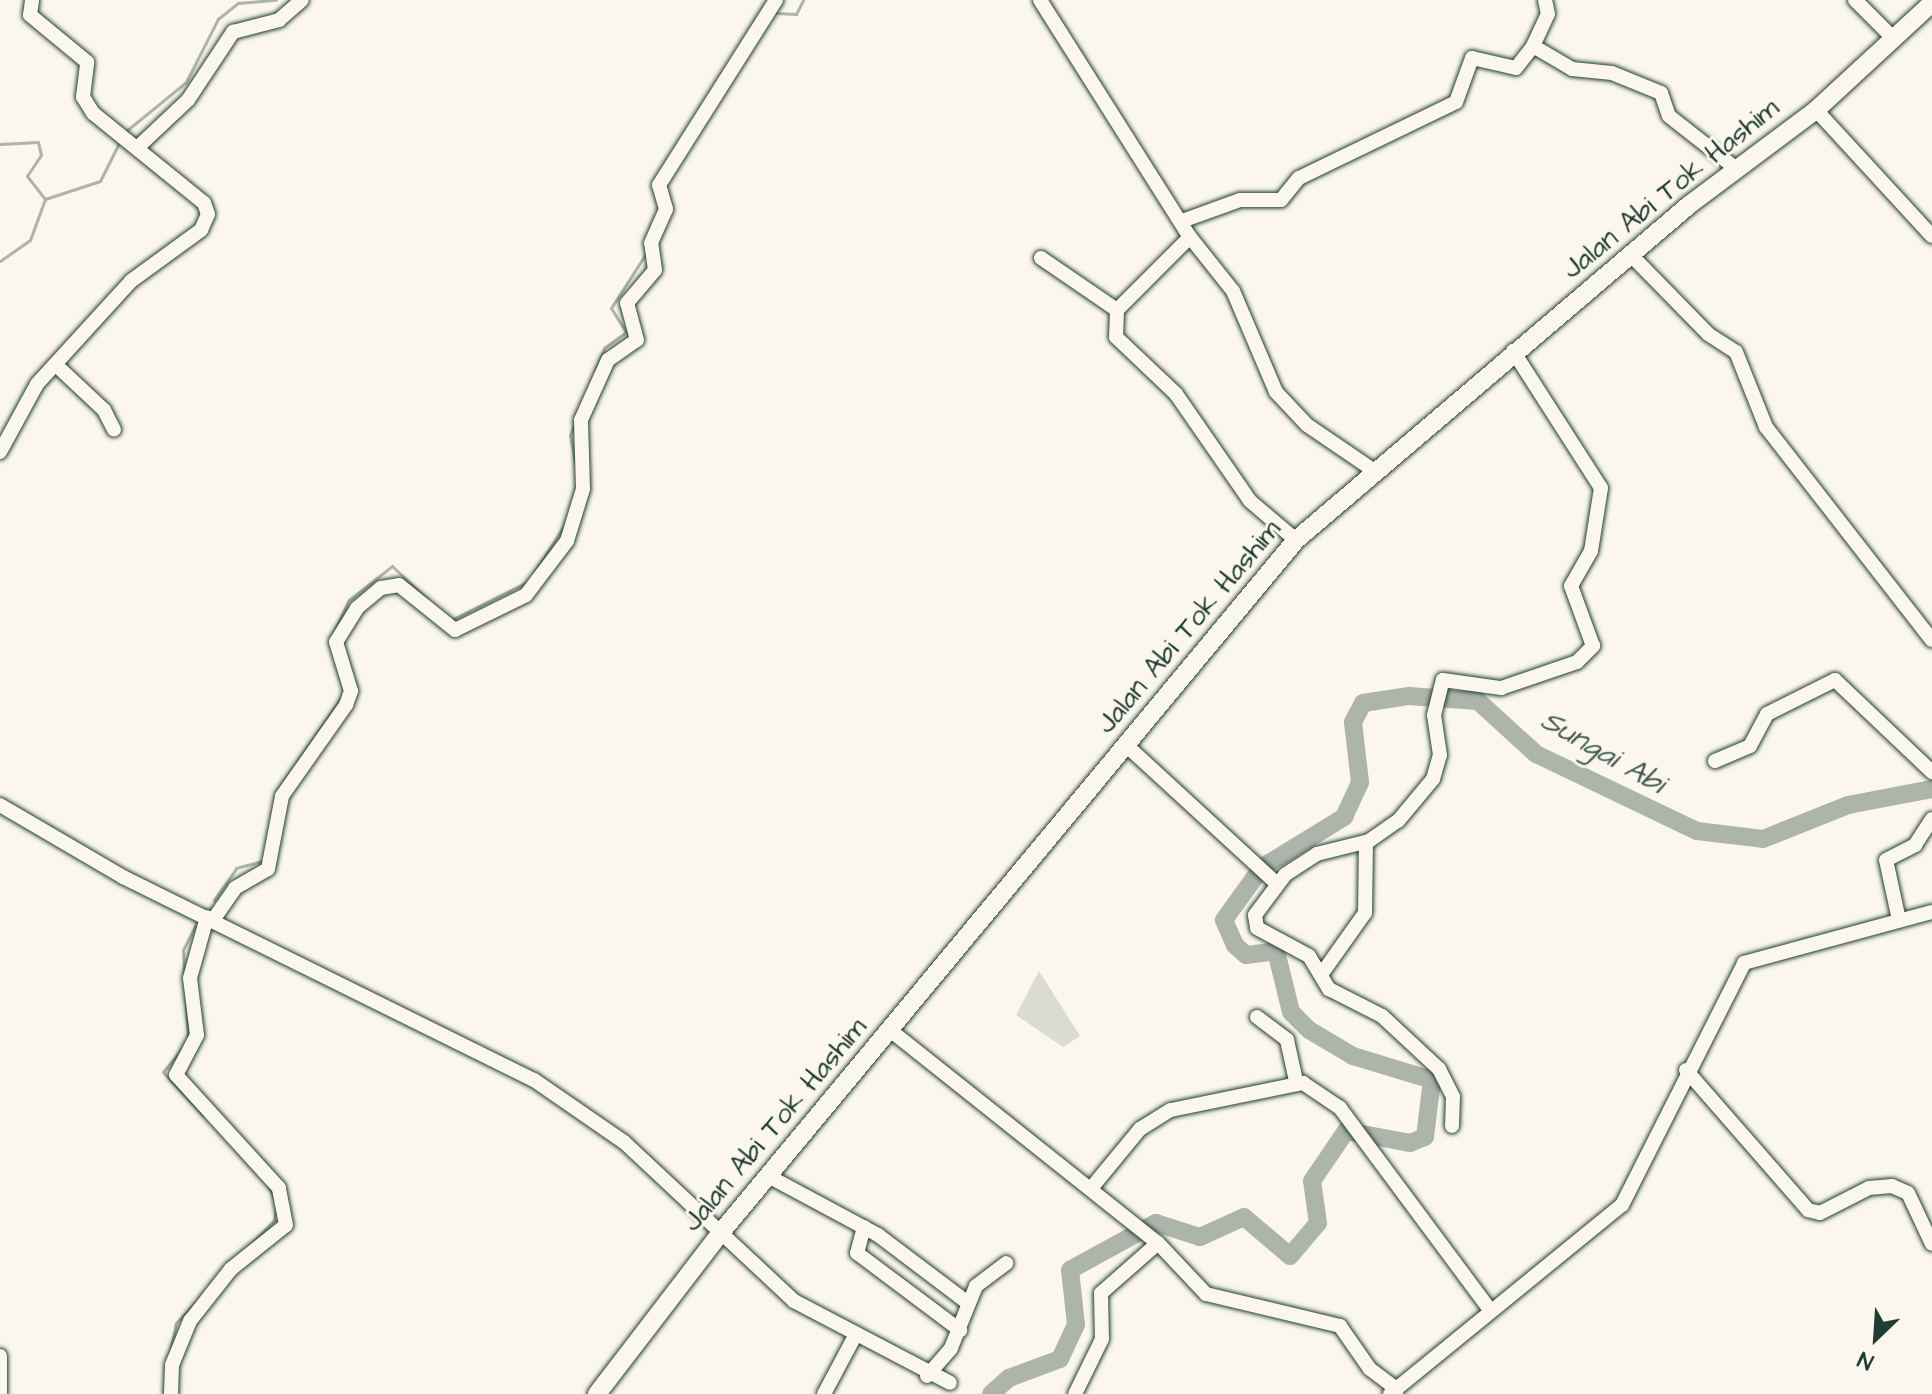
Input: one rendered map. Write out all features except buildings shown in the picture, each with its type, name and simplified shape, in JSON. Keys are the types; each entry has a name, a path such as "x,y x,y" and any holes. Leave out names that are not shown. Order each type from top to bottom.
{"main road":[{"name":"Jalan Abi Tok Hashim","path":"597,1394 723,1230 1296,540 1373,470 1734,167 1816,110 1891,36 1932,3"}],"street":[{"path":"0,452 37,384 124,289 206,221 204,203 105,124 83,97 87,62 30,15 32,0"},
{"path":"132,145 188,100 233,32 279,20 302,0"},
{"path":"171,1394 172,1365 190,1321 231,1269 286,1225 279,1188 176,1075 197,1035 190,978 210,919 235,888 268,869 282,796 346,705 351,691 336,642 357,608 381,588 399,585 455,630 526,595 558,554 583,489 581,420 608,360 637,340 627,303 655,270 653,247 666,209 659,185 776,0"},
{"path":"1040,0 1190,237 1233,291 1287,406 1373,470"},
{"path":"1182,221 1240,200 1281,200 1299,178 1456,102 1472,58 1516,68 1533,46 1548,14 1545,0"},
{"path":"1855,0 1891,36"},
{"path":"1533,46 1572,69 1612,73 1661,93 1669,116 1734,167"},
{"path":"1816,110 1932,236"},
{"path":"1190,237 1117,310 1116,337 1176,394 1241,490 1296,540"},
{"path":"1631,255 1708,334 1736,352 1766,427 1932,640"},
{"path":"1041,258 1117,310"},
{"path":"1323,972 1365,913 1363,849 1433,779 1440,755 1435,708 1442,685 1449,676 1501,688 1577,662 1593,646 1571,586 1591,551 1601,488 1513,351"},
{"path":"56,365 104,410 114,430"},
{"path":"1715,761 1750,746 1767,714 1835,680 1885,724 1929,776"},
{"path":"1127,746 1276,883"},
{"path":"0,805 210,919 534,1080 614,1134 723,1230 780,1289 927,1376 950,1383"},
{"path":"1899,920 1886,860 1915,845 1932,819"},
{"path":"1369,841 1317,854 1276,883 1255,915 1257,928 1309,956 1323,972 1329,989 1382,1016 1439,1069 1453,1097 1452,1126"},
{"path":"890,1030 1093,1186 1153,1239 1206,1294 1340,1326 1370,1369 1393,1392 1622,1205 1686,1070 1744,963 1932,912"},
{"path":"1257,1017 1287,1040 1296,1081"},
{"path":"1686,1070 1808,1210 1820,1213 1869,1188 1892,1186 1908,1193 1932,1244"},
{"path":"1093,1186 1140,1129 1171,1110 1296,1081 1326,1094 1490,1310"},
{"path":"768,1176 864,1227 968,1303"},
{"path":"864,1227 857,1253 960,1330"},
{"path":"1075,1394 1102,1339 1101,1293 1153,1239"},
{"path":"927,1376 960,1330 968,1303 986,1274 1006,1263"},
{"path":"824,1394 855,1336"},
{"path":"0,1356 0,1394"}],"shaded area":[{"path":"1039,971 1080,1036 1063,1047 1016,1015"}],"waterway":[{"path":"126,131 186,82 218,19 238,3 276,0"},
{"path":"776,13 796,14 803,0"},
{"path":"0,144 38,142 41,155 27,176 45,199 100,181 120,141"},
{"path":"0,261 30,240 45,199"},
{"path":"595,372 604,348 626,332 611,308 647,252"},
{"path":"575,463 570,435 576,420"},
{"path":"535,571 565,524"},
{"path":"332,636 349,600 392,566 426,598"},
{"path":"451,620 529,581"},
{"path":"277,791 343,695"},
{"name":"Sungai Abi","path":"1266,865 1344,817 1360,782 1353,722 1363,703 1409,696 1478,701 1536,754 1697,831 1763,839 1848,805 1932,789"},
{"path":"214,900 236,868 263,861"},
{"name":"Sungai Abi","path":"991,1394 1009,1378 1060,1359 1076,1325 1070,1270 1156,1223 1200,1237 1244,1217 1290,1256 1318,1223 1312,1181 1346,1131 1410,1143 1425,1137 1432,1080 1353,1056 1309,1030 1291,1012 1276,951 1246,955 1235,945 1224,920 1257,874"},
{"path":"188,1040 183,950 195,926"},
{"path":"184,1046 163,1072 203,1115"},
{"path":"268,1185 275,1200"},
{"path":"165,1378 176,1323 274,1220 276,1207"}]}
